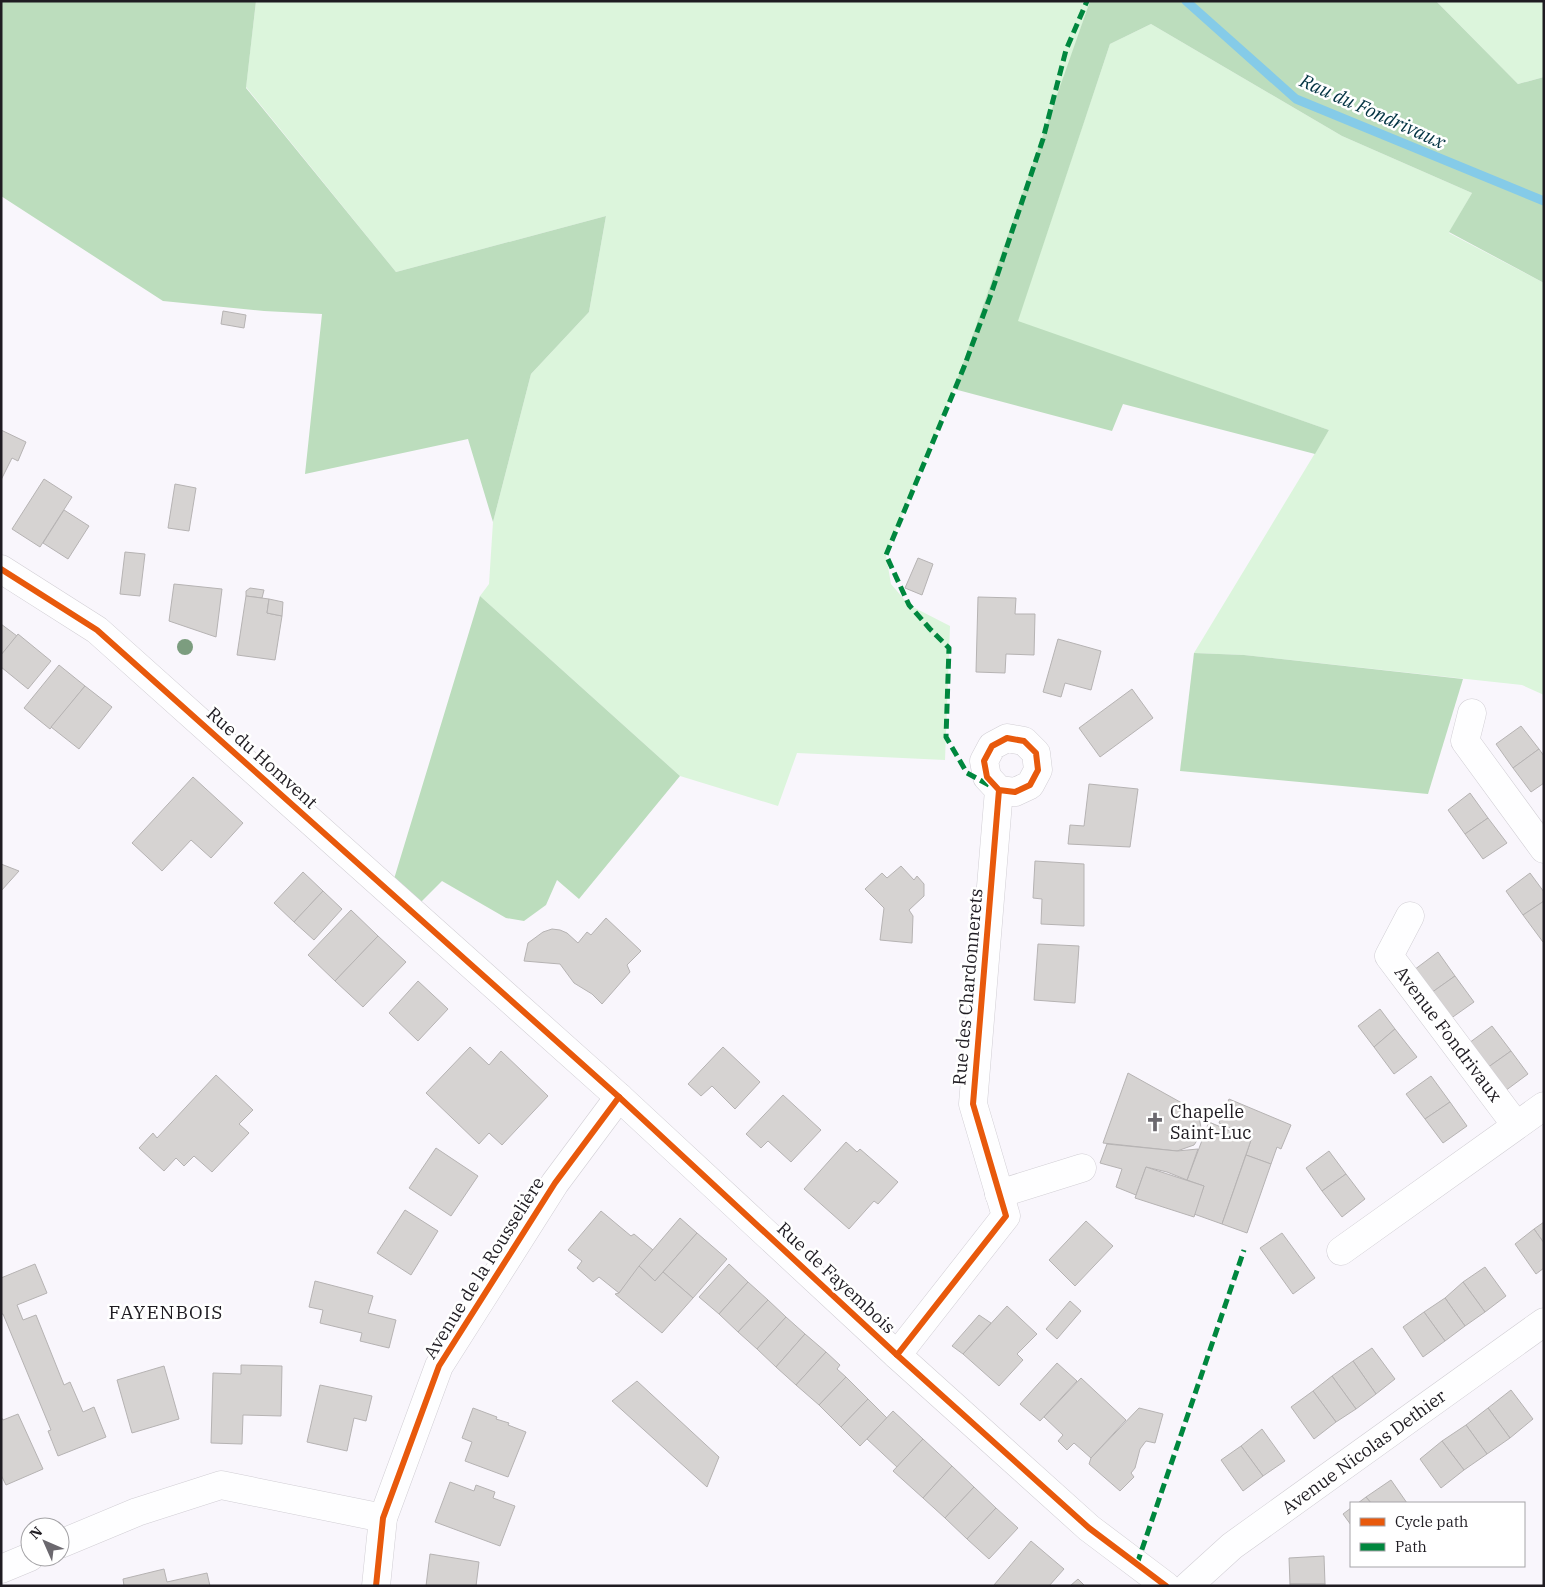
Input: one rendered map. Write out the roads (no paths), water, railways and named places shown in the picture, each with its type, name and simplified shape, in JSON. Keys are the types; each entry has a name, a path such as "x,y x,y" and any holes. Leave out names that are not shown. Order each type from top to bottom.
{"street":[{"name":"Rue du Homvent","path":"1,569 96,630 492,984"},
{"path":"1472,713 1465,741 1544,849"},
{"name":"Rue des Chardonnerets","path":"897,1355 1006,1216 973,1104 999,790"},
{"name":"Avenue Fondrivaux","path":"1410,916 1389,956 1516,1125"},
{"name":"Rue de Fayembois","path":"492,984 1089,1528 1166,1586"},
{"name":"Avenue de la Rousselière","path":"376,1586 383,1518 439,1366 555,1183 618,1097"},
{"path":"1341,1251 1544,1106"},
{"path":"999,1194 1082,1168"},
{"name":"Avenue Nicolas Dethier","path":"1188,1586 1232,1546 1544,1322"},
{"path":"70,1540 137,1512 221,1486 383,1518"},
{"path":"1,1570 20,1561"}],"waterway":[{"name":"Rau du Fondrivaux","path":"1186,1 1296,99 1544,201"}],"place":[{"name":"Chapelle Saint-Luc","path":"1155,1122"}],"district":[{"name":"FAYENBOIS","path":"166,1312"}]}
